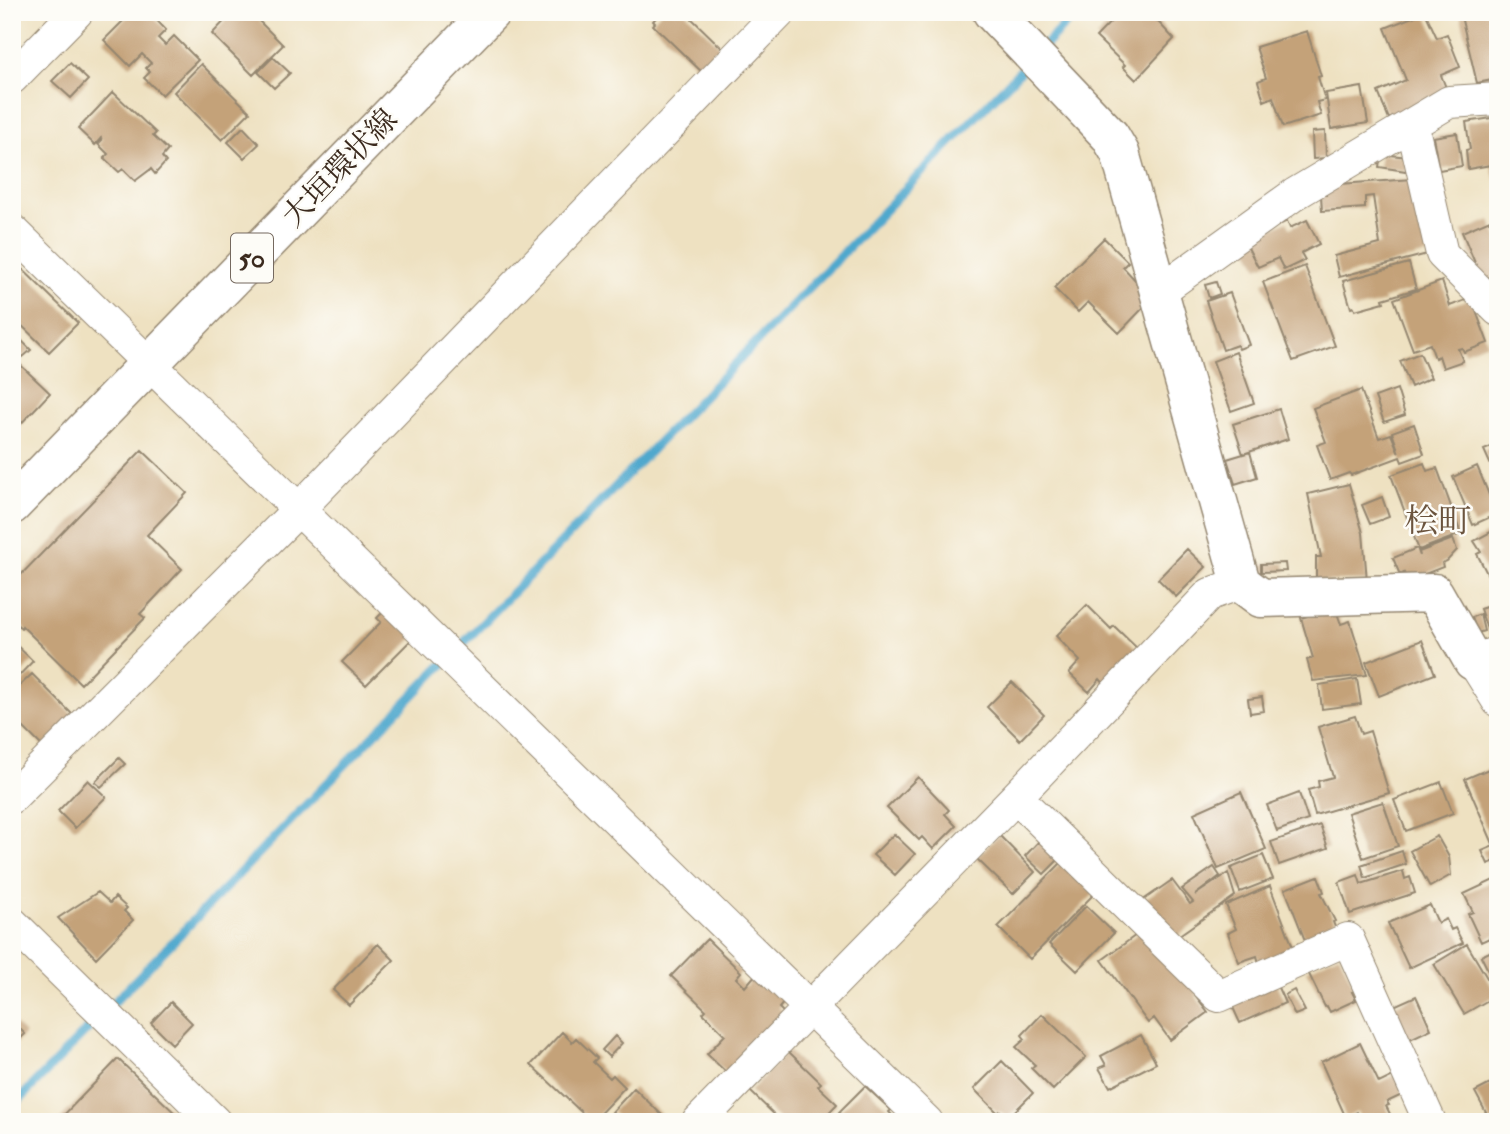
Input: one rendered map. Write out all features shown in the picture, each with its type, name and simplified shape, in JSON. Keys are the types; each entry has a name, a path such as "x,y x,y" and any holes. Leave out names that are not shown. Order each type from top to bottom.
{"street":[{"path":"12,78 77,12"},
{"name":"大垣環状線","path":"12,505 491,12"},
{"path":"12,797 299,509 780,12"},
{"path":"1002,22 1110,136 1121,153 1241,583 1261,598 1434,593 1485,657 1498,701"},
{"path":"1160,291 1295,194 1449,102 1498,99"},
{"path":"1412,124 1442,254 1498,310"},
{"path":"12,230 927,1122"},
{"path":"698,1122 1210,594 1241,583"},
{"path":"1016,797 1219,996 1348,939 1430,1122"},
{"path":"12,923 215,1122"}],"building":[{"path":"132,12 149,12 166,30 158,38 165,45 174,36 198,60 162,95 144,78 150,72 146,68 151,63 142,54 130,66 104,40"},
{"path":"233,12 250,12 283,45 253,75 212,34"},
{"path":"661,12 685,12 726,52 704,74 653,25"},
{"path":"1120,12 1149,12 1174,39 1136,80 1123,67 1125,65 1096,37"},
{"path":"1425,12 1437,38 1447,34 1460,67 1441,75 1448,93 1389,119 1378,92 1406,80 1385,28"},
{"path":"1460,12 1498,12 1498,26 1492,27 1498,52 1498,67 1494,67 1497,79 1477,83"},
{"path":"1307,31 1321,76 1318,77 1325,100 1317,102 1321,115 1283,127 1273,97 1264,101 1258,81 1266,78 1256,47"},
{"path":"273,57 290,73 274,88 258,72"},
{"path":"70,63 88,80 71,98 52,81"},
{"path":"201,64 250,112 222,140 174,92"},
{"path":"1362,87 1368,123 1331,129 1326,93"},
{"path":"113,92 156,133 153,136 168,150 162,157 166,162 155,174 151,169 135,181 123,169 119,172 104,158 108,154 98,144 101,138 95,145 78,129"},
{"path":"1498,117 1498,180 1495,180 1491,165 1468,169 1466,150 1470,149 1466,122"},
{"path":"243,127 259,144 244,158 228,142"},
{"path":"1325,131 1326,158 1313,159 1312,132"},
{"path":"1457,133 1462,166 1439,170 1433,137"},
{"path":"1381,154 1408,157 1406,171 1379,167"},
{"path":"1413,179 1435,252 1339,277 1334,256 1380,244 1373,196 1365,197 1365,208 1322,211 1321,195 1326,195 1325,185"},
{"path":"1307,220 1319,244 1301,253 1305,260 1284,270 1278,258 1258,267 1245,242 1287,221 1290,228"},
{"path":"1490,220 1498,239 1498,290 1493,278 1483,282 1462,232"},
{"path":"1104,238 1128,262 1123,267 1136,281 1144,307 1119,333 1088,302 1078,312 1054,288"},
{"path":"12,259 78,323 49,352 12,316"},
{"path":"1409,263 1416,289 1383,299 1384,302 1355,310 1354,307 1351,308 1343,281"},
{"path":"1305,266 1335,346 1293,361 1263,282"},
{"path":"1442,281 1450,306 1471,298 1488,343 1464,352 1462,348 1458,349 1463,361 1443,368 1439,356 1435,358 1430,344 1413,350 1394,299"},
{"path":"1216,282 1220,294 1209,298 1205,285"},
{"path":"1230,293 1249,345 1239,349 1237,345 1223,350 1206,301"},
{"path":"15,334 31,350 23,357 12,347 12,336"},
{"path":"1236,352 1254,403 1231,411 1213,361"},
{"path":"1420,353 1431,378 1411,387 1400,361"},
{"path":"12,357 50,393 16,429 12,425"},
{"path":"1397,389 1405,415 1384,422 1375,397"},
{"path":"1361,390 1379,438 1391,434 1399,453 1392,432 1414,424 1424,454 1402,462 1400,457 1330,480 1317,445 1326,442 1313,408"},
{"path":"1279,409 1288,439 1243,454 1233,424"},
{"path":"1498,444 1498,481 1484,450"},
{"path":"142,450 187,493 147,535 182,569 140,614 145,618 81,684 22,626 21,628 12,620 12,584"},
{"path":"1250,452 1257,477 1235,484 1227,459"},
{"path":"1424,463 1427,471 1437,468 1461,534 1419,550 1391,475"},
{"path":"1477,466 1497,514 1473,525 1453,477"},
{"path":"1349,484 1363,533 1367,581 1316,581 1316,557 1321,557 1308,494"},
{"path":"1382,497 1389,517 1370,524 1362,505"},
{"path":"1498,528 1498,582 1493,585 1477,554 1481,552 1474,541"},
{"path":"1453,539 1457,550 1442,563 1443,567 1407,581 1404,573 1400,575 1393,558 1417,548 1420,556 1419,552"},
{"path":"1187,549 1206,567 1176,597 1158,579"},
{"path":"1285,563 1286,571 1261,572 1261,564"},
{"path":"1498,603 1498,634 1490,637 1480,609"},
{"path":"1087,605 1111,629 1114,626 1142,653 1108,688 1100,679 1089,692 1069,673 1080,661 1056,636"},
{"path":"1335,608 1341,624 1350,621 1367,675 1313,681 1307,660 1313,658 1301,618"},
{"path":"386,609 414,637 366,685 342,662 381,622 377,618"},
{"path":"1480,614 1484,631 1477,633 1472,617"},
{"path":"1422,640 1435,674 1379,696 1366,662"},
{"path":"12,641 33,661 12,683"},
{"path":"32,674 74,716 43,747 12,716 12,693"},
{"path":"1357,679 1361,704 1322,709 1319,685"},
{"path":"1012,682 1044,715 1020,740 987,707"},
{"path":"1262,697 1264,711 1250,713 1248,699"},
{"path":"1355,716 1361,734 1370,731 1389,793 1315,815 1308,790 1319,787 1318,781 1333,777 1318,727"},
{"path":"119,758 125,764 101,787 95,782"},
{"path":"1498,765 1498,860 1488,864 1482,851 1494,846 1465,779"},
{"path":"918,777 949,810 945,814 956,826 933,849 922,837 919,840 887,808"},
{"path":"88,780 106,797 75,828 58,811"},
{"path":"1441,782 1453,813 1406,831 1394,800"},
{"path":"1241,792 1266,849 1218,869 1194,813"},
{"path":"1299,793 1308,820 1277,831 1267,805"},
{"path":"1383,802 1398,846 1363,858 1348,813"},
{"path":"1320,825 1328,848 1279,865 1271,842"},
{"path":"894,834 915,854 895,875 873,855"},
{"path":"999,835 1035,872 1013,894 976,858"},
{"path":"1437,836 1449,857 1451,875 1430,887 1410,851"},
{"path":"1042,838 1061,857 1044,874 1025,856"},
{"path":"1402,851 1406,864 1365,878 1361,865"},
{"path":"1263,855 1273,879 1240,892 1231,868"},
{"path":"1062,862 1094,894 1030,959 998,927"},
{"path":"1214,867 1220,876 1195,895 1228,873 1235,896 1175,938 1142,901 1172,880 1190,904 1193,902 1182,889"},
{"path":"1403,871 1405,879 1410,877 1415,893 1350,914 1339,882 1358,875 1361,884"},
{"path":"1318,876 1324,892 1321,893 1335,921 1333,922 1337,932 1306,943 1285,889"},
{"path":"1498,878 1498,934 1481,942 1468,914 1473,912 1464,894"},
{"path":"1270,886 1294,950 1259,963 1257,956 1239,962 1228,933 1236,929 1226,905"},
{"path":"98,892 110,903 115,897 127,908 124,911 133,920 96,958 58,918"},
{"path":"1430,905 1438,923 1446,919 1451,930 1455,928 1463,943 1409,968 1388,923"},
{"path":"1086,906 1114,933 1077,971 1049,944"},
{"path":"1143,930 1198,994 1196,996 1208,1012 1170,1040 1154,1018 1148,1023 1102,960"},
{"path":"707,939 741,972 736,978 745,987 756,974 785,1001 779,1008 786,1015 729,1075 707,1054 725,1035 703,1013 706,1010 671,976"},
{"path":"378,944 394,960 349,1005 333,990"},
{"path":"1467,944 1497,995 1464,1014 1434,964"},
{"path":"1498,948 1498,990 1481,956"},
{"path":"1339,954 1356,991 1352,992 1356,1000 1330,1012 1307,970"},
{"path":"1275,981 1285,1003 1240,1023 1230,1001"},
{"path":"1294,990 1305,1011 1295,1015 1285,995"},
{"path":"1416,996 1431,1029 1402,1043 1387,1009"},
{"path":"171,1002 192,1023 172,1044 151,1023"},
{"path":"1042,1014 1086,1057 1053,1090 1031,1068 1035,1065 1016,1047 1025,1039 1022,1035"},
{"path":"12,1021 25,1034 12,1047"},
{"path":"562,1032 572,1042 576,1038 597,1058 593,1062 610,1078 613,1075 625,1087 592,1122 531,1065"},
{"path":"1141,1035 1156,1063 1110,1087 1099,1068 1106,1065 1101,1056"},
{"path":"615,1036 622,1043 609,1057 602,1050"},
{"path":"1360,1043 1379,1083 1395,1075 1404,1094 1387,1102 1389,1105 1386,1106 1394,1122 1352,1122 1360,1118 1357,1112 1346,1118 1321,1062"},
{"path":"788,1051 821,1083 818,1086 837,1104 820,1122 782,1122 750,1091"},
{"path":"118,1059 177,1115 171,1122 57,1122"},
{"path":"1002,1061 1033,1093 1007,1119 974,1089"},
{"path":"1498,1080 1498,1122 1491,1122 1475,1092"},
{"path":"865,1086 891,1110 889,1112 898,1122 849,1122 839,1112"},
{"path":"634,1088 666,1119 663,1122 622,1122 612,1112"}],"waterway":[{"path":"1039,51 1077,12"},
{"path":"12,1107 1027,64"}],"district":[{"name":"桧町","path":"1438,521"}]}
